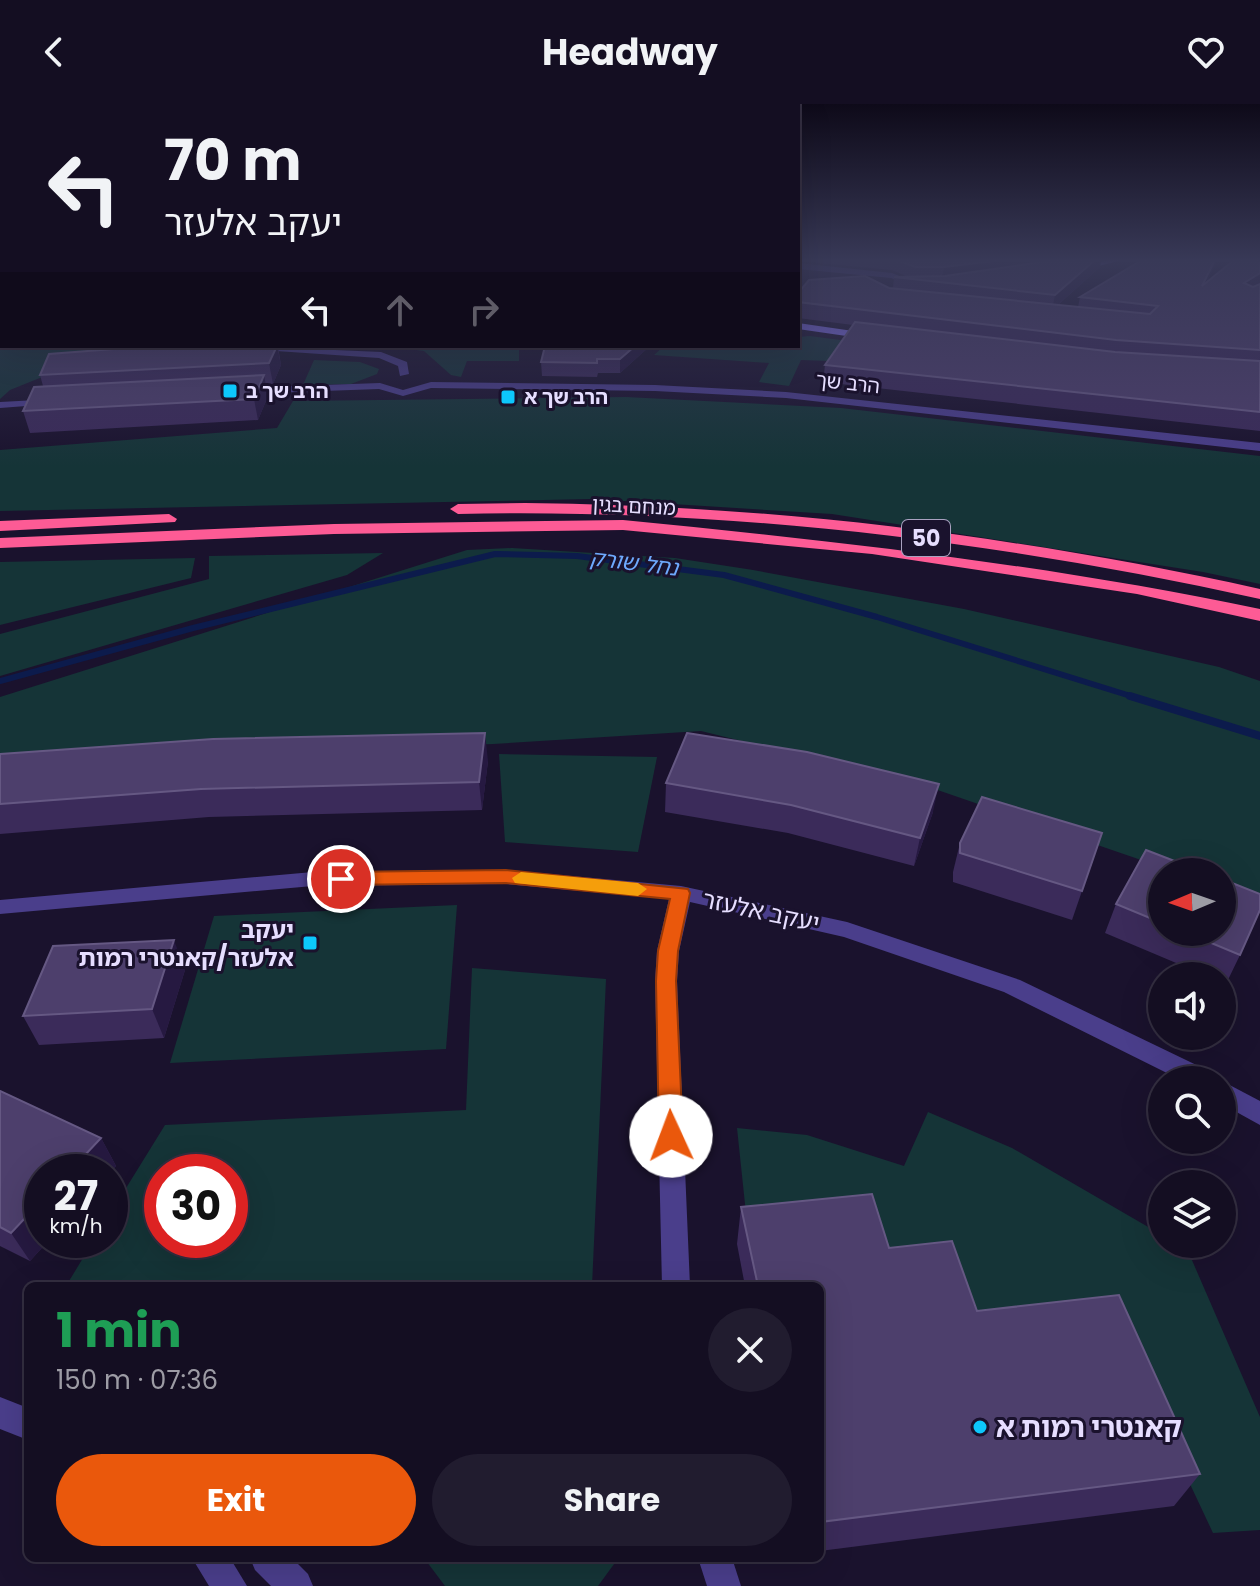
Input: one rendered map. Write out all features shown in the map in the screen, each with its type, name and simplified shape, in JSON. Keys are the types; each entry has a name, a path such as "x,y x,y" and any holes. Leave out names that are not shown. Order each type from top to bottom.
{"highway":[{"name":"מנחם בגין","path":"0,526 431,510 613,507 811,521 1120,566 1260,594"},
{"name":"מנחם בגין","path":"0,543 334,529 623,525 887,551 1137,589 1255,614"}],"street":[{"path":"821,329 885,338"},
{"path":"276,348 381,355 399,360 413,374"},
{"path":"221,392 380,386 388,377 413,374 432,379 431,385"},
{"name":"הרב שך","path":"380,386 403,393 431,385 760,393 1260,447"},
{"path":"0,405 70,400"},
{"name":"יעקב אלעזר","path":"0,907 313,879 506,877 681,893 847,930 1012,986 1175,1066"},
{"path":"676,1282 666,981 668,951 681,893"},
{"path":"1236,1099 1260,1114"},
{"path":"0,1413 24,1422"},
{"path":"212,1562 230,1586"},
{"path":"271,1562 296,1586"},
{"path":"716,1562 724,1586"}],"green space":[{"path":"800,337 848,341 828,361 801,360 789,386 759,382 769,363 654,355 662,348 800,348"},
{"path":"0,348 114,348 10,390 0,399"},
{"path":"402,348 521,348 519,361 467,361 461,377 451,375 424,351"},
{"path":"314,360 360,362 379,369 377,374 351,384 303,385"},
{"path":"626,397 841,408 1260,456 1260,584 1203,572 832,514 592,499 0,511 0,450 277,428 293,401"},
{"path":"512,548 675,558 753,570 964,609 1219,667 1260,681 1260,901 1236,893 1236,858 1148,858 1148,862 926,786 701,731 493,744 0,763 0,697 467,550"},
{"path":"383,553 347,575 0,676 0,634 209,579 209,556"},
{"path":"195,558 191,578 0,625 0,562"},
{"path":"499,754 657,757 638,852 505,842"},
{"path":"457,905 446,1049 170,1063 214,916"},
{"path":"472,968 606,979 592,1282 68,1282 83,1258 128,1258 128,1185 144,1159 144,1258 248,1258 248,1154 147,1154 165,1125 466,1110"},
{"path":"928,1112 1012,1148 1148,1227 1148,1258 1191,1258 1260,1417 1260,1530 1213,1533 1113,1320 982,1329 891,1258 747,1223 737,1128 807,1135 904,1166"},
{"path":"427,1562 616,1562 598,1586 445,1586"}],"building":[{"path":"850,329 917,329 1115,352 1260,361 1260,412 825,365"},
{"path":"1025,329 1260,329 1260,350 1116,340"},
{"path":"127,348 276,348 269,363 40,375 49,354"},
{"path":"544,348 633,348 620,359 597,359 597,363 541,362"},
{"path":"264,375 254,399 23,411 34,387"},
{"path":"485,733 479,782 201,789 0,804 0,754 213,739"},
{"path":"687,733 807,752 939,784 920,838 791,805 666,783"},
{"path":"982,797 1102,833 1082,891 960,853 960,843"},
{"path":"1146,850 1167,858 1148,858 1148,917 1116,904"},
{"path":"1236,885 1260,894 1260,910 1240,955 1218,946 1236,946"},
{"path":"174,940 152,1009 23,1016 53,946"},
{"path":"0,1091 101,1138 86,1154 24,1154 24,1219 11,1233 0,1227"},
{"name":"קאנטרי רמות א","path":"872,1194 889,1248 952,1241 977,1311 1119,1295 1200,1474 824,1521 824,1282 757,1282 741,1207"}],"waterway":[{"name":"נחל שורק","path":"0,681 193,628 495,554 577,556 724,575 877,617 1137,698"},
{"name":"נחל שורק","path":"1130,696 1260,736"}],"slow traffic":[{"path":"521,878 638,889"}],"place":[{"name":"הרב שך ב","path":"230,391"},
{"name":"הרב שך א","path":"508,397"},
{"name":"יעקב אלעזר/קאנטרי רמות","path":"310,943"},
{"name":"קאנטרי רמות א","path":"980,1427"}],"route":[{"path":"341,879 506,877 681,893 668,951 666,981 671,1136"}]}
